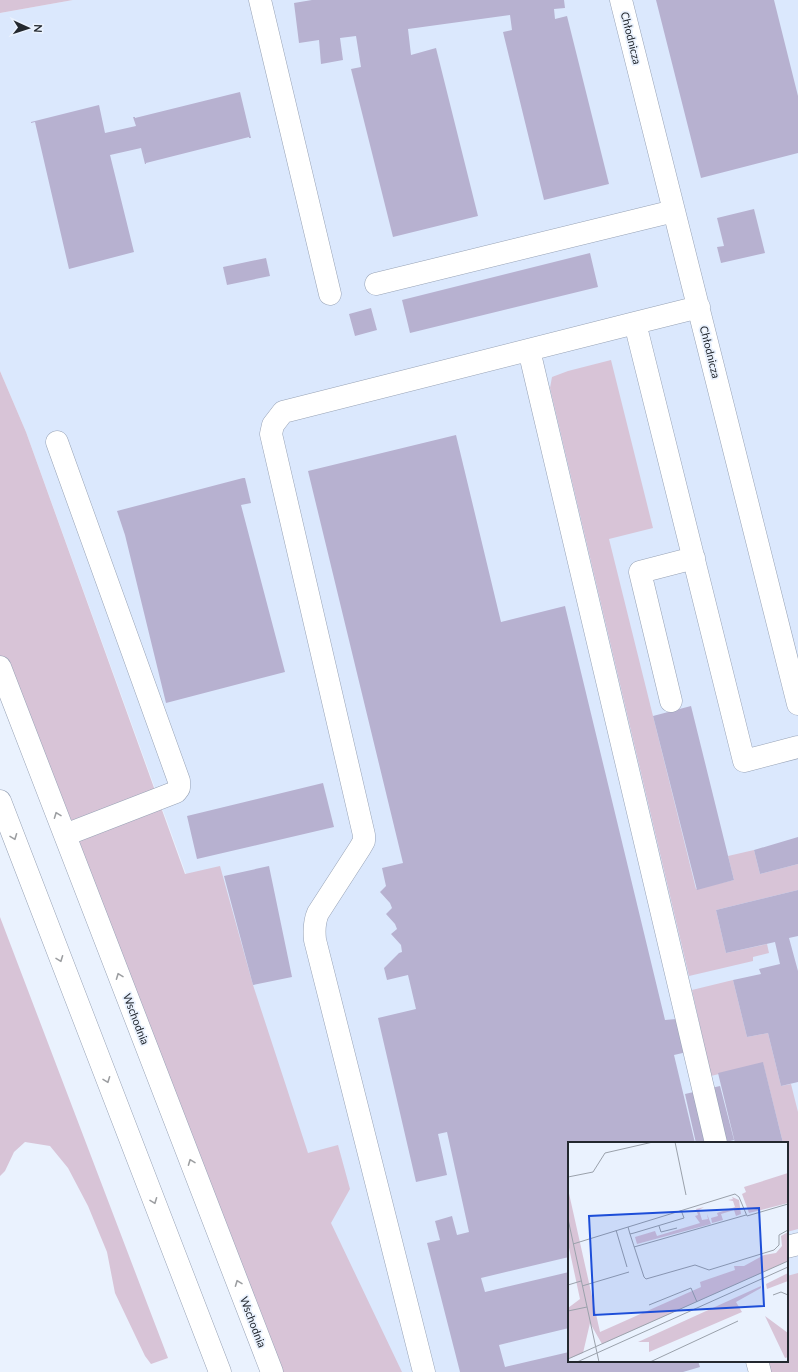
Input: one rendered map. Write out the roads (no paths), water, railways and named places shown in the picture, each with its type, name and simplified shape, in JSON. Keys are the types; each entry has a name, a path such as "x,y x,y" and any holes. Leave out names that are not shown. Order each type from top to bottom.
{"street":[{"path":"260,0 330,294"},
{"name":"Chłodnicza","path":"621,0 798,704"},
{"path":"376,284 674,211"},
{"path":"424,1372 315,940 314,924 318,913 360,848 364,841 364,835 271,434 273,425 283,412 699,307"},
{"path":"635,323 744,761 798,747"},
{"path":"529,350 716,1142"},
{"path":"57,442 179,781 179,788 176,792 65,835"},
{"path":"671,701 640,572 694,558"},
{"name":"Wschodnia","path":"0,667 272,1372"},
{"path":"0,801 220,1372"},
{"path":"788,1247 798,1244"},
{"path":"757,1362 760,1372"}]}
